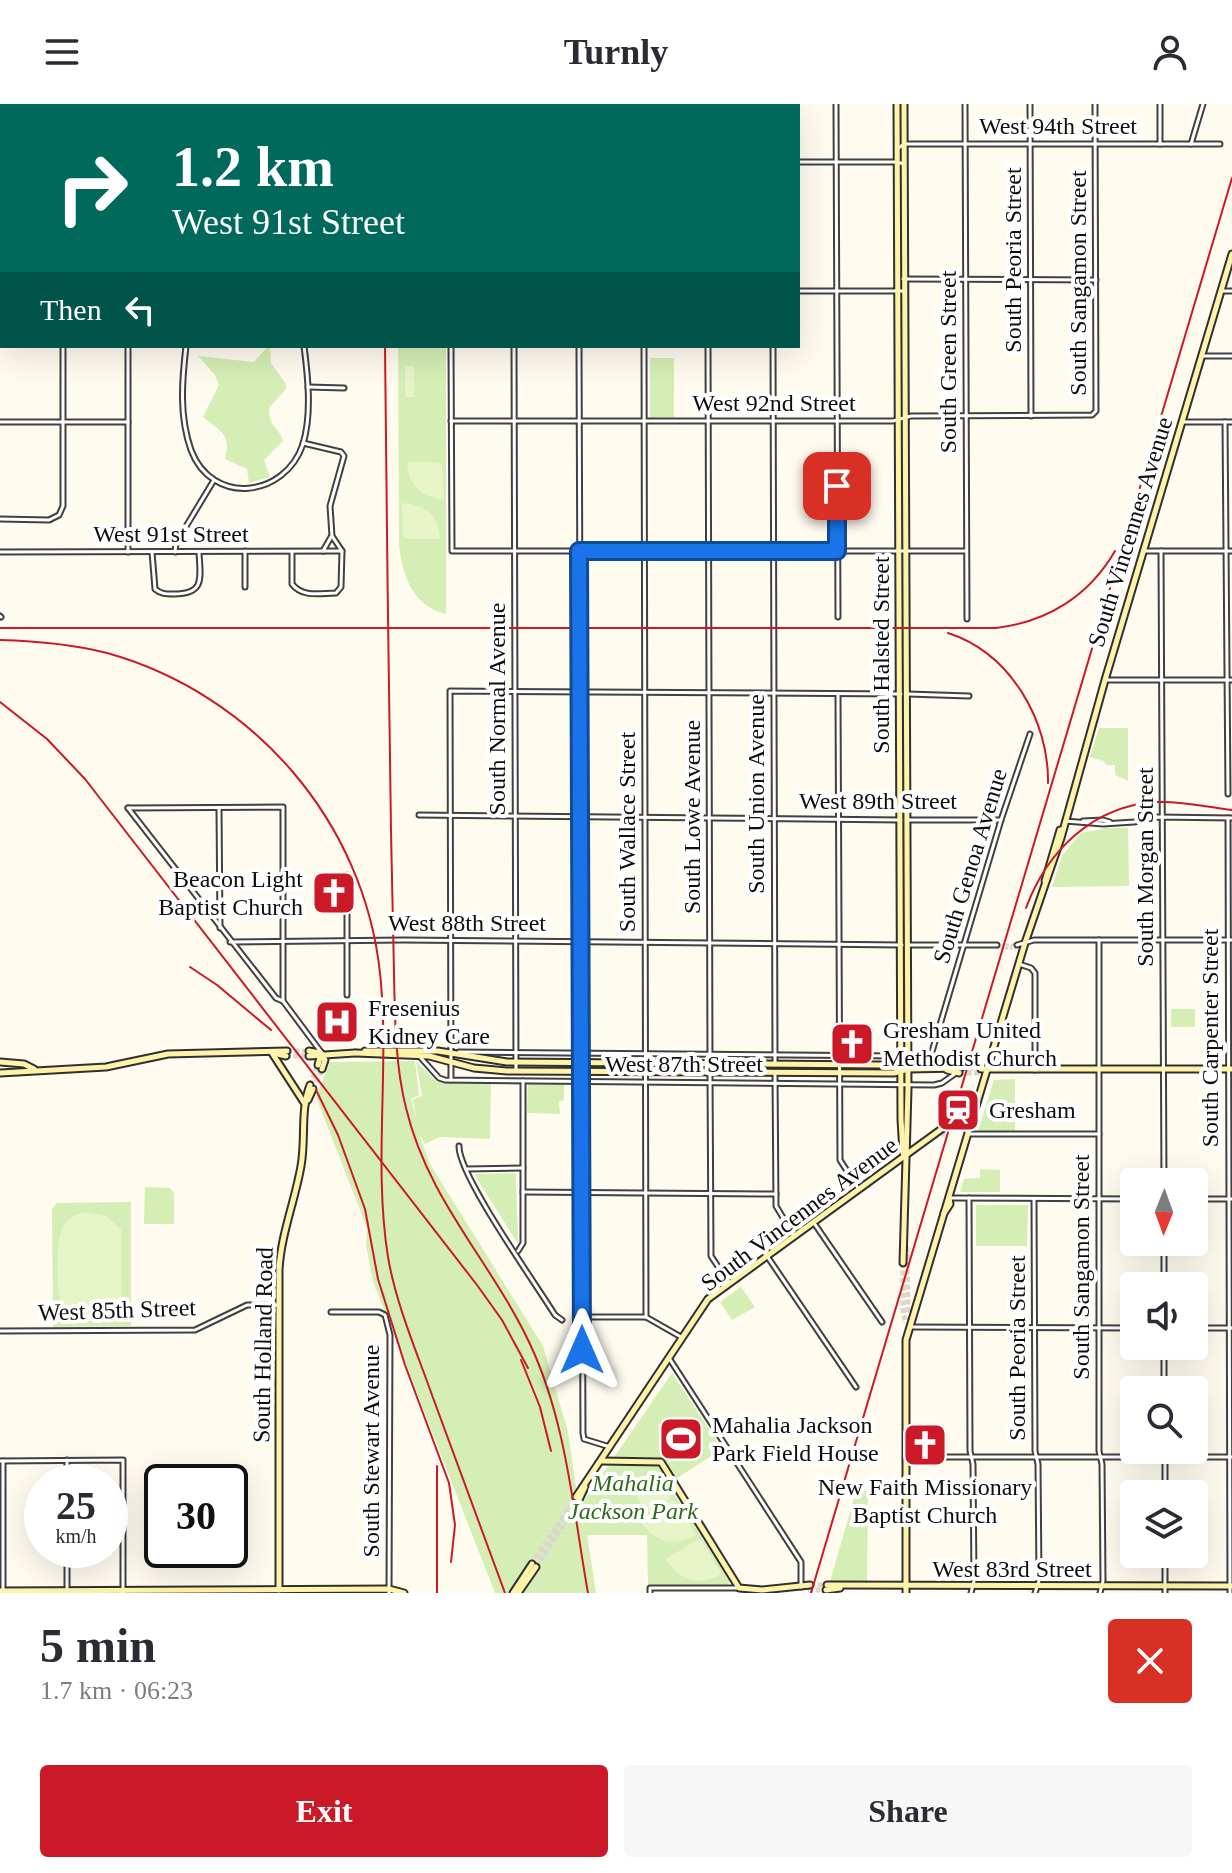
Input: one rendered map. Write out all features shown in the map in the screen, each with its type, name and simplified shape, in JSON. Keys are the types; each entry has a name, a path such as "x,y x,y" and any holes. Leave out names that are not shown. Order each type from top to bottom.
{"main road":[{"name":"South Halsted Street","path":"897,104 902,279"},
{"name":"South Halsted Street","path":"903,1263 906,1244 902,551 904,104"},
{"name":"South Vincennes Avenue","path":"910,1327 968,1134 970,1113 982,1071 1064,821 1232,254"},
{"name":"West 87th Street","path":"356,1053 418,1050 489,1061 840,1065 958,1070"},
{"path":"272,1053 305,1104"},
{"path":"0,1073 106,1067 168,1054 286,1053"},
{"name":"West 87th Street","path":"309,1053 418,1055 488,1071 840,1073 903,1069"},
{"path":"320,1067 321,1053"},
{"path":"0,1062 24,1064 35,1070"},
{"path":"982,1071 1230,1069"},
{"name":"South Holland Road","path":"279,1590 281,1248 301,1166 305,1104 312,1087"},
{"name":"South Vincennes Avenue","path":"576,1500 708,1299 942,1132"},
{"path":"906,1590 906,1340 910,1327 907,1317"},
{"path":"601,1461 661,1462 739,1588 809,1587"},
{"path":"516,1593 534,1565"},
{"name":"West 83rd Street","path":"826,1588 1231,1588"},
{"path":"1,1591 404,1593"}],"street":[{"path":"836,104 838,617"},
{"name":"South Green Street","path":"965,104 967,619"},
{"name":"South Peoria Street","path":"1030,104 1031,416"},
{"name":"South Sangamon Street","path":"1095,104 1095,413"},
{"path":"1160,104 1160,144"},
{"path":"1191,144 1203,104"},
{"path":"897,149 904,144"},
{"name":"West 94th Street","path":"904,144 1220,144"},
{"path":"800,162 904,164"},
{"path":"902,279 1096,280"},
{"path":"800,291 902,291"},
{"path":"1221,291 1232,291"},
{"path":"0,519 49,520 59,515 63,506 63,348"},
{"path":"128,348 128,552"},
{"path":"186,348 182,395 192,453 214,480 242,489 272,483 289,468 303,443 308,387 304,348"},
{"path":"451,348 452,551 966,551"},
{"name":"South Normal Avenue","path":"514,348 516,1071"},
{"path":"579,348 584,1439 610,1447"},
{"name":"South Wallace Street","path":"644,348 646,1317"},
{"name":"South Lowe Avenue","path":"708,348 711,1256 729,1283"},
{"name":"South Union Avenue","path":"773,348 776,1206 794,1236"},
{"path":"1202,356 1232,356"},
{"path":"308,387 344,388"},
{"name":"West 92nd Street","path":"451,421 837,421 966,415 1088,416 1095,413"},
{"path":"0,422 128,422"},
{"path":"1182,422 1232,422"},
{"path":"1225,422 1228,794"},
{"path":"292,551 292,584 303,594 336,593 341,586 342,551 332,536 331,496 344,456 341,452 303,443"},
{"path":"175,552 176,543 214,480"},
{"path":"323,551 332,536"},
{"path":"245,551 245,587"},
{"name":"West 91st Street","path":"0,552 342,551"},
{"path":"1144,551 1232,551"},
{"name":"South Morgan Street","path":"1161,551 1164,1168"},
{"path":"152,552 153,584 164,594 193,592 199,581 199,552"},
{"path":"1105,680 1229,680"},
{"path":"418,1055 439,1078 451,1080 450,691 969,696"},
{"path":"838,694 840,1163 860,1190"},
{"name":"South Genoa Avenue","path":"931,1056 1001,820 1030,734"},
{"path":"283,1001 283,807 128,808 230,942 276,998 283,1001 321,1053"},
{"path":"219,808 220,928"},
{"name":"West 89th Street","path":"419,815 1001,820"},
{"path":"1064,821 1085,824 1134,822 1163,816 1230,818"},
{"name":"South Carpenter Street","path":"1230,818 1231,1588"},
{"path":"347,875 347,995"},
{"name":"West 88th Street","path":"230,942 451,940 995,946"},
{"path":"1017,946 1033,940 1230,940"},
{"name":"South Sangamon Street","path":"1099,940 1101,1590"},
{"path":"1019,964 1035,973 1035,1070"},
{"name":"West 87th Street","path":"451,1053 516,1051 931,1056 944,1057 958,1070 939,1085 451,1080"},
{"path":"516,1253 523,1243 523,1081"},
{"path":"968,1134 1099,1134"},
{"path":"459,1146 458,1152 465,1169 483,1202 555,1315 562,1320"},
{"path":"465,1169 523,1168"},
{"path":"523,1192 776,1194"},
{"path":"949,1198 1120,1199"},
{"path":"969,1198 972,1590"},
{"name":"South Peoria Street","path":"1034,1199 1036,1590"},
{"path":"1208,1199 1230,1199"},
{"path":"814,1222 882,1322"},
{"path":"767,1256 856,1387"},
{"name":"West 85th Street","path":"0,1331 195,1330 247,1305 279,1305"},
{"name":"South Stewart Avenue","path":"331,1312 379,1312 385,1315 390,1335 389,1591"},
{"path":"582,1317 646,1317 683,1338"},
{"path":"910,1327 1120,1328"},
{"path":"1208,1328 1230,1328"},
{"path":"669,1358 801,1562 801,1587"},
{"path":"906,1457 1120,1457"},
{"path":"1208,1457 1231,1457"},
{"path":"1,1591 1,1461 123,1460 123,1592"},
{"path":"67,1568 67,1592"},
{"path":"1165,1568 1165,1590"},
{"path":"650,1591 739,1588"}],"green space":[{"path":"266,348 270,348 271,363 286,384 286,389 269,408 271,420 283,441 264,460 270,477 249,483 247,469 225,459 226,439 203,417 219,385 215,375 198,356 254,362"},
{"path":"398,348 446,348 446,614 425,604 410,587 402,565 399,542"},
{"path":"650,358 674,358 674,419 650,419"},
{"path":"405,366 414,366 414,397 405,397"},
{"path":"407,462 438,462 442,466 444,500 422,493 413,484"},
{"path":"402,503 418,506 429,513 437,524 440,539 406,539 403,535"},
{"path":"1099,728 1128,728 1128,781 1115,775 1115,765 1106,765 1104,761 1090,757"},
{"path":"1128,828 1129,886 1052,887 1062,856 1081,833"},
{"path":"1171,1009 1195,1009 1195,1027 1171,1027"},
{"path":"717,1056 769,1056 768,1062 717,1061"},
{"name":"Mahalia Jackson Park","path":"415,1061 419,1095 411,1099 416,1117 413,1099 422,1096 416,1061 437,1082 491,1084 490,1139 440,1137 425,1144 419,1134 430,1164 543,1346 568,1432 579,1508 672,1373 722,1449 668,1484 730,1582 728,1585 648,1585 647,1535 587,1535 596,1593 495,1593 373,1281 366,1245 367,1228 316,1097 330,1062"},
{"path":"1015,1079 1015,1132 978,1131 994,1080"},
{"path":"528,1083 564,1083 564,1100 559,1102 560,1114 527,1113"},
{"path":"980,1169 1000,1170 1000,1192 960,1192 964,1179 980,1178"},
{"path":"516,1173 518,1244 474,1174"},
{"path":"145,1187 170,1188 174,1193 174,1224 144,1224"},
{"path":"131,1202 131,1326 53,1327 52,1209 57,1203"},
{"path":"976,1205 1028,1205 1027,1246 976,1246"},
{"path":"84,1212 106,1216 121,1229 122,1311 86,1319 73,1315 63,1305 58,1274 59,1241 63,1226 72,1217"},
{"path":"741,1287 755,1307 732,1320 720,1302"},
{"path":"659,1481 670,1499 647,1513 636,1495"},
{"path":"856,1491 868,1491 867,1582 830,1582"},
{"path":"673,1500 696,1535 672,1542 658,1538 639,1520"},
{"path":"699,1539 722,1574 697,1581 683,1577 665,1559"}],"tunnel":[{"path":"997,945 1017,945"},
{"path":"996,948 1016,948"},
{"path":"287,1051 309,1051"},
{"path":"286,1056 309,1056"},
{"path":"310,1085 318,1065"},
{"path":"961,1068 981,1069"},
{"path":"313,1089 322,1069"},
{"path":"959,1073 979,1073"},
{"path":"943,1128 969,1111"},
{"path":"941,1135 966,1118"},
{"path":"907,1247 908,1314"},
{"path":"903,1263 903,1314 906,1321"},
{"path":"532,1564 576,1497"},
{"path":"536,1567 577,1504"},
{"path":"810,1585 827,1585"},
{"path":"808,1590 826,1590"}],"railway":[{"path":"811,1593 1232,178"},
{"path":"385,348 391,831 395,1024 400,1075 406,1108 429,1172 513,1312 542,1371 567,1465 588,1593"},
{"path":"0,628 996,628 1032,620 1065,604 1093,581 1115,551"},
{"path":"948,633 990,656 1022,692 1042,736 1048,783"},
{"path":"0,640 81,647 107,653 160,672 209,699 254,732 293,772 325,816 351,865 370,918 380,973 383,1008 382,1186 388,1257 407,1327 505,1593"},
{"path":"0,702 47,739 85,779 477,1285 502,1320 528,1368"},
{"path":"1026,908 1046,868 1060,850 1093,822 1113,812 1158,802 1232,810"},
{"path":"190,967 271,1030"},
{"path":"316,1090 338,1135 365,1209 378,1279 405,1365 449,1483 455,1525 451,1562"},
{"path":"521,1360 540,1407 551,1451"},
{"path":"437,1466 437,1593"}],"place":[{"name":"Beacon Light Baptist Church","path":"334,893"},
{"name":"Fresenius Kidney Care","path":"337,1022"},
{"name":"Gresham United Methodist Church","path":"852,1044"},
{"name":"Gresham","path":"958,1110"},
{"name":"Mahalia Jackson Park Field House","path":"681,1439"},
{"name":"New Faith Missionary Baptist Church","path":"925,1445"}],"route":[{"path":"582,1350 579,551 837,551 837,486"}]}
